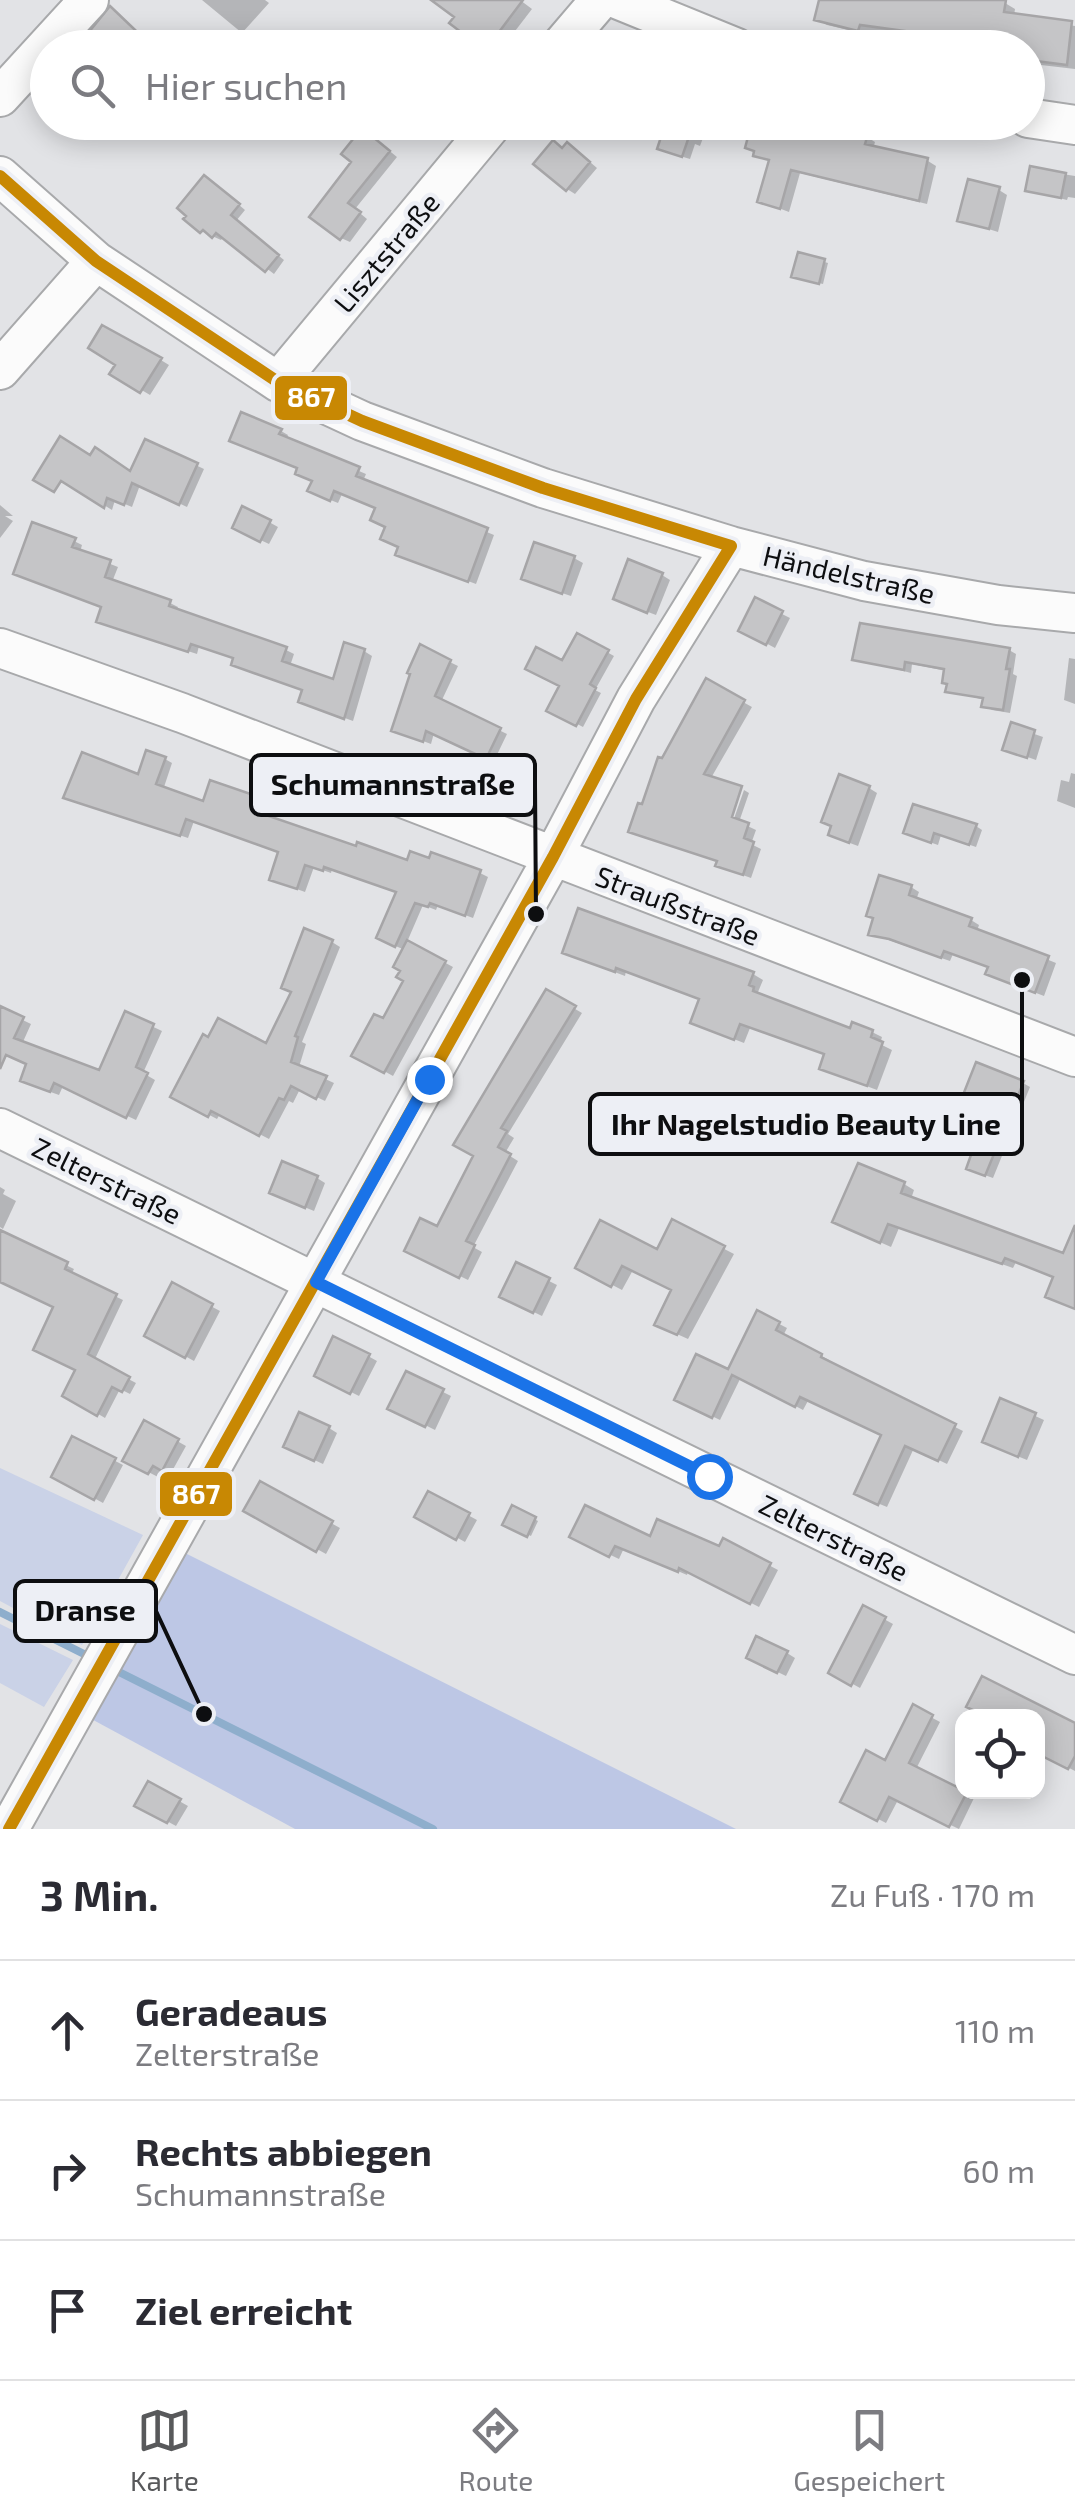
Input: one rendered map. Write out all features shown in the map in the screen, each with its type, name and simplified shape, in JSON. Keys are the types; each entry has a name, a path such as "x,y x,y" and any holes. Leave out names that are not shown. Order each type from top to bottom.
{"street":[{"path":"61,30 89,0"},
{"path":"574,30 600,0"},
{"path":"619,0 693,30"},
{"path":"0,97 30,64"},
{"path":"1045,121 1075,126"},
{"name":"Lisztstraße","path":"278,382 479,140"},
{"name":"Händelstraße","path":"0,176 96,260 278,382 362,421 543,488 731,546 864,581 998,605 1075,613"},
{"path":"0,370 96,260"},
{"path":"9,1829 552,857 636,699 731,546"},
{"name":"Straußstraße","path":"0,648 182,713 1075,1057"},
{"name":"Zelterstraße","path":"0,1128 1075,1655"}],"shaded area":[{"path":"0,1468 143,1535 82,1645 0,1601"},
{"path":"179,1550 736,1829 295,1829 84,1715"},
{"path":"0,1624 73,1660 44,1707 0,1683"}],"building":[{"path":"431,0 523,0 500,30 458,30 449,23 454,17"},
{"path":"819,0 1006,0 1004,12 1072,21 1067,65 1045,62 1045,30 897,30 860,25 854,30 814,20"},
{"path":"110,6 135,30 91,30"},
{"path":"352,140 377,140 390,151 348,203 361,212 340,240 309,217 351,162 341,154"},
{"path":"553,140 562,148 567,142 590,162 566,191 533,164"},
{"path":"660,140 688,140 682,157 657,149"},
{"path":"747,140 866,140 865,144 928,158 919,201 791,170 780,209 757,202 769,160 753,156 754,151 745,148"},
{"path":"1030,166 1066,173 1061,198 1025,191"},
{"path":"204,175 240,204 231,215 279,255 265,272 216,233 212,238 203,230 200,233 183,219 186,216 177,208"},
{"path":"968,179 1000,187 989,229 957,221"},
{"path":"798,252 825,259 819,284 791,277"},
{"path":"102,325 162,358 140,393 109,374 115,365 88,348"},
{"path":"241,412 282,429 279,434 360,467 356,476 488,528 468,582 395,555 398,547 380,539 385,527 370,520 375,508 334,491 330,501 307,491 312,481 295,474 297,468 229,441"},
{"path":"60,436 90,455 95,447 130,471 145,439 198,463 179,505 132,483 124,505 107,498 104,508 61,481 54,492 33,480"},
{"path":"242,506 271,520 260,542 232,528"},
{"path":"32,522 76,538 72,547 111,560 105,577 171,600 169,606 287,647 282,661 333,679 344,642 365,649 344,719 298,702 302,690 231,665 233,658 191,644 188,652 96,622 101,607 13,574"},
{"path":"534,542 575,556 562,594 521,579"},
{"path":"628,559 663,573 647,613 613,599"},
{"path":"755,597 783,611 766,645 738,631"},
{"path":"860,623 1010,648 1003,710 981,707 983,698 945,692 944,669 905,662 904,670 852,660"},
{"path":"577,633 609,650 590,684 596,688 576,726 546,711 559,686 525,669 536,647 562,660"},
{"path":"420,644 451,660 435,696 501,728 486,759 426,731 423,742 391,731 410,674 407,673"},
{"path":"706,678 745,700 704,774 742,786 732,817 749,823 744,838 754,842 743,875 715,866 717,861 628,832 658,757 662,758"},
{"path":"1011,722 1035,730 1027,758 1002,750"},
{"path":"146,750 166,757 156,784 203,801 210,780 262,798 257,812 356,846 357,842 407,860 410,851 429,858 431,852 481,870 465,916 430,903 428,907 415,903 395,947 376,938 396,892 324,867 323,871 305,865 297,889 269,880 278,852 186,819 180,836 63,798 82,752 138,774"},
{"path":"839,774 870,786 849,843 828,835 831,826 821,822"},
{"path":"913,804 977,824 969,845 934,833 931,843 903,833"},
{"path":"879,875 912,885 909,895 972,918 969,926 1049,956 1035,993 985,974 988,967 944,951 941,958 868,935 873,918 866,916"},
{"path":"578,908 754,972 749,985 754,987 753,991 850,1028 852,1022 873,1030 871,1037 883,1042 867,1086 819,1069 824,1054 740,1024 734,1040 690,1023 699,999 562,953"},
{"path":"304,928 333,940 295,1036 298,1037 291,1062 327,1076 316,1099 291,1086 284,1100 279,1098 259,1136 211,1111 208,1117 170,1097 203,1034 208,1037 218,1018 266,1043 291,992 281,988"},
{"path":"407,940 446,961 384,1073 351,1056 374,1014 383,1018 403,981 396,977 400,971 393,967"},
{"path":"546,989 576,1006 501,1128 507,1131 498,1147 511,1154 466,1241 475,1245 459,1278 404,1251 420,1218 437,1226 473,1156 453,1145"},
{"path":"0,1006 24,1017 14,1038 99,1070 125,1011 154,1024 136,1067 148,1073 126,1118 54,1083 50,1092 20,1081 26,1064 6,1055 0,1069"},
{"path":"976,1062 1024,1081 985,1176 966,1169 987,1110 961,1100"},
{"path":"282,1161 318,1176 305,1208 269,1193"},
{"path":"858,1163 905,1182 901,1193 1063,1253 1075,1225 1075,1309 1045,1297 1053,1277 1005,1258 1002,1264 888,1224 880,1243 832,1222"},
{"path":"672,1219 725,1246 677,1335 654,1325 671,1290 622,1266 611,1287 575,1268 600,1220 657,1249"},
{"path":"0,1230 68,1262 65,1269 117,1294 88,1354 130,1377 122,1392 112,1387 97,1416 62,1396 75,1370 33,1350 53,1307 0,1282"},
{"path":"516,1262 550,1278 533,1313 499,1297"},
{"path":"172,1282 213,1304 185,1358 144,1336"},
{"path":"757,1310 780,1322 776,1330 822,1354 821,1357 956,1424 938,1461 905,1446 878,1505 854,1494 881,1435 800,1397 795,1407 732,1375 712,1418 674,1400 696,1354 728,1369"},
{"path":"333,1336 370,1354 350,1394 314,1376"},
{"path":"406,1371 444,1389 425,1427 387,1409"},
{"path":"1000,1398 1036,1413 1018,1457 982,1442"},
{"path":"299,1412 330,1426 314,1461 283,1447"},
{"path":"144,1420 179,1439 162,1471 153,1466 148,1474 122,1461"},
{"path":"72,1436 116,1458 94,1500 51,1477"},
{"path":"260,1481 333,1521 316,1552 243,1511"},
{"path":"428,1491 470,1513 456,1540 414,1517"},
{"path":"512,1505 536,1517 527,1537 502,1525"},
{"path":"585,1505 650,1536 657,1519 719,1546 723,1538 771,1563 750,1604 679,1568 678,1572 615,1546 609,1557 569,1537"},
{"path":"863,1605 886,1617 851,1686 828,1673"},
{"path":"756,1636 788,1651 777,1673 746,1658"},
{"path":"982,1676 1075,1723 1075,1756 1068,1769 1045,1758 1045,1709 966,1707"},
{"path":"913,1704 933,1715 909,1763 955,1786 955,1799 963,1799 949,1827 889,1797 877,1821 840,1802 866,1750 885,1760"},
{"path":"148,1781 181,1799 167,1823 134,1806"}],"waterway":[{"path":"0,1612 94,1659"},
{"path":"111,1668 433,1829"}],"transit line":[{"name":"867","path":"0,176 96,261 278,382 362,421 543,488 731,546 636,699 553,857 9,1829"}],"place":[{"name":"Schumannstraße","path":"536,914"},
{"name":"Ihr Nagelstudio Beauty Line","path":"1022,980"},
{"name":"Dranse","path":"204,1714"}],"route":[{"path":"429,1079 316,1282 709,1476"}]}
